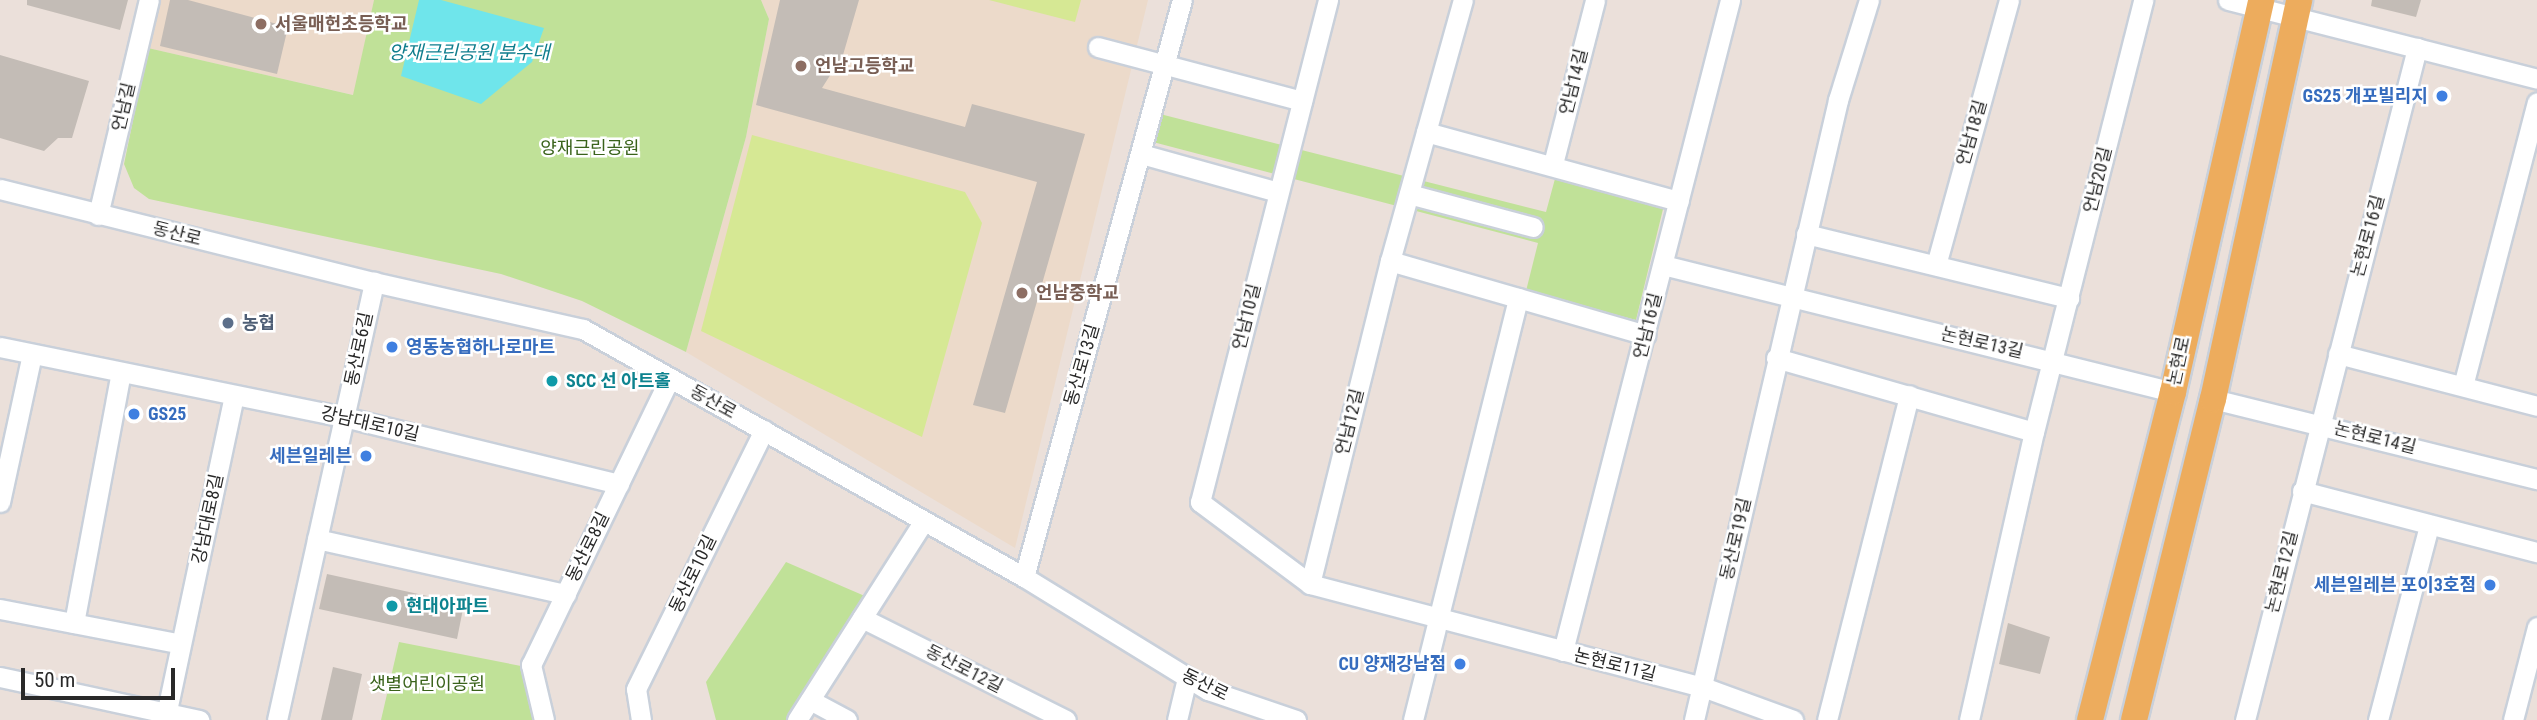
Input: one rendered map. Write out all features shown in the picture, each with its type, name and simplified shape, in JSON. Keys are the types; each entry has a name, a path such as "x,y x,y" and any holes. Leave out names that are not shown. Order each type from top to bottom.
{"main road":[{"name":"논현로","path":"2090,720 2173,392 2260,4"},
{"path":"2134,720 2213,398 2297,8"}],"street":[{"name":"언남길","path":"98,215 149,0"},
{"name":"동산로13길","path":"1024,578 1182,0"},
{"name":"언남10길","path":"1310,584 1200,502 1328,0"},
{"name":"언남12길","path":"1310,584 1390,261 1463,0"},
{"name":"언남14길","path":"1553,164 1595,0"},
{"name":"언남16길","path":"1563,651 1730,0"},
{"name":"동산로19길","path":"1694,720 1838,100 1869,0"},
{"name":"언남18길","path":"1936,265 2009,0"},
{"name":"언남20길","path":"2053,359 2143,0"},
{"path":"2228,0 2297,8 2417,48 2537,79"},
{"path":"1098,47 1302,101"},
{"name":"논현로16길","path":"2319,424 2417,48"},
{"path":"2463,386 2537,102"},
{"path":"1426,132 1553,164 1679,201"},
{"path":"1141,154 1278,192"},
{"name":"동산로","path":"0,189 374,282 583,328 1024,578 1208,690 1296,720"},
{"path":"1409,194 1532,227"},
{"path":"1806,234 2068,298"},
{"path":"1390,261 1646,335"},
{"path":"1663,265 1790,299"},
{"name":"동산로6길","path":"277,720 374,282"},
{"path":"1413,720 1435,617 1518,298"},
{"name":"논현로13길","path":"1790,299 2053,359 2173,392"},
{"name":"강남대로10길","path":"0,348 344,417 619,484"},
{"path":"0,502 32,354"},
{"path":"2338,354 2537,406"},
{"path":"1776,358 2034,432"},
{"path":"1969,720 2053,359"},
{"path":"75,623 121,372"},
{"name":"동산로8길","path":"544,720 531,665 670,377"},
{"name":"강남대로8길","path":"166,717 234,395"},
{"path":"1827,720 1909,395"},
{"name":"논현로14길","path":"2213,398 2537,479"},
{"name":"논현로12길","path":"2245,720 2319,424"},
{"name":"동산로10길","path":"641,720 636,689 764,430"},
{"path":"2302,491 2537,552"},
{"path":"797,720 924,521"},
{"path":"2378,720 2429,525"},
{"path":"317,539 565,594"},
{"name":"논현로11길","path":"1310,584 1703,687 1793,720"},
{"path":"0,609 181,644"},
{"name":"동산로12길","path":"862,618 1066,720"},
{"path":"2513,720 2537,627"},
{"path":"0,677 166,717 199,720"},
{"path":"1177,720 1187,678"},
{"path":"810,700 847,720"}],"shaded area":[{"name":"서울매헌초등학교","path":"161,0 374,0 354,95 148,48"},
{"path":"761,0 1148,0 1015,548 686,352 746,137 769,19"}],"green space":[{"name":"양재근린공원","path":"374,0 761,0 769,19 746,137 686,352 582,301 501,274 149,199 134,188 124,164 148,48 353,95"},
{"path":"989,0 1081,0 1075,22"},
{"path":"1160,114 1546,212 1556,175 1664,205 1636,320 1526,291 1538,243 1153,142"},
{"path":"752,135 965,192 982,223 922,437 701,331"},
{"path":"786,562 874,600 797,720 716,720 706,682"},
{"name":"샛별어린이공원","path":"399,642 521,666 534,720 381,720"}],"water":[{"name":"양재근린공원 분수대","path":"419,0 441,0 544,28 532,62 481,104 401,76"}],"building":[{"path":"27,0 128,0 120,30 27,5"},
{"path":"170,0 188,0 288,27 277,74 160,46"},
{"name":"언남중학교","path":"780,0 859,0 843,55 822,88 965,127 972,104 1085,134 1005,413 973,405 1037,182 756,105"},
{"path":"2372,0 2421,0 2416,17 2371,6"},
{"path":"0,55 89,81 72,138 58,138 44,151 0,138"},
{"name":"현대아파트","path":"327,574 464,604 457,639 319,609"},
{"path":"2008,623 2050,637 2040,674 1999,664"},
{"path":"333,667 362,674 352,720 321,720"}],"place":[{"name":"서울매헌초등학교","path":"261,24"},
{"name":"언남고등학교","path":"801,66"},
{"name":"GS25 개포빌리지","path":"2442,96"},
{"name":"언남중학교","path":"1022,293"},
{"name":"농협","path":"228,323"},
{"name":"영동농협하나로마트","path":"392,347"},
{"name":"SCC 선 아트홀","path":"552,381"},
{"name":"GS25","path":"134,414"},
{"name":"세븐일레븐","path":"366,456"},
{"name":"세븐일레븐 포이3호점","path":"2490,585"},
{"name":"현대아파트","path":"392,606"},
{"name":"CU 양재강남점","path":"1460,664"}]}
